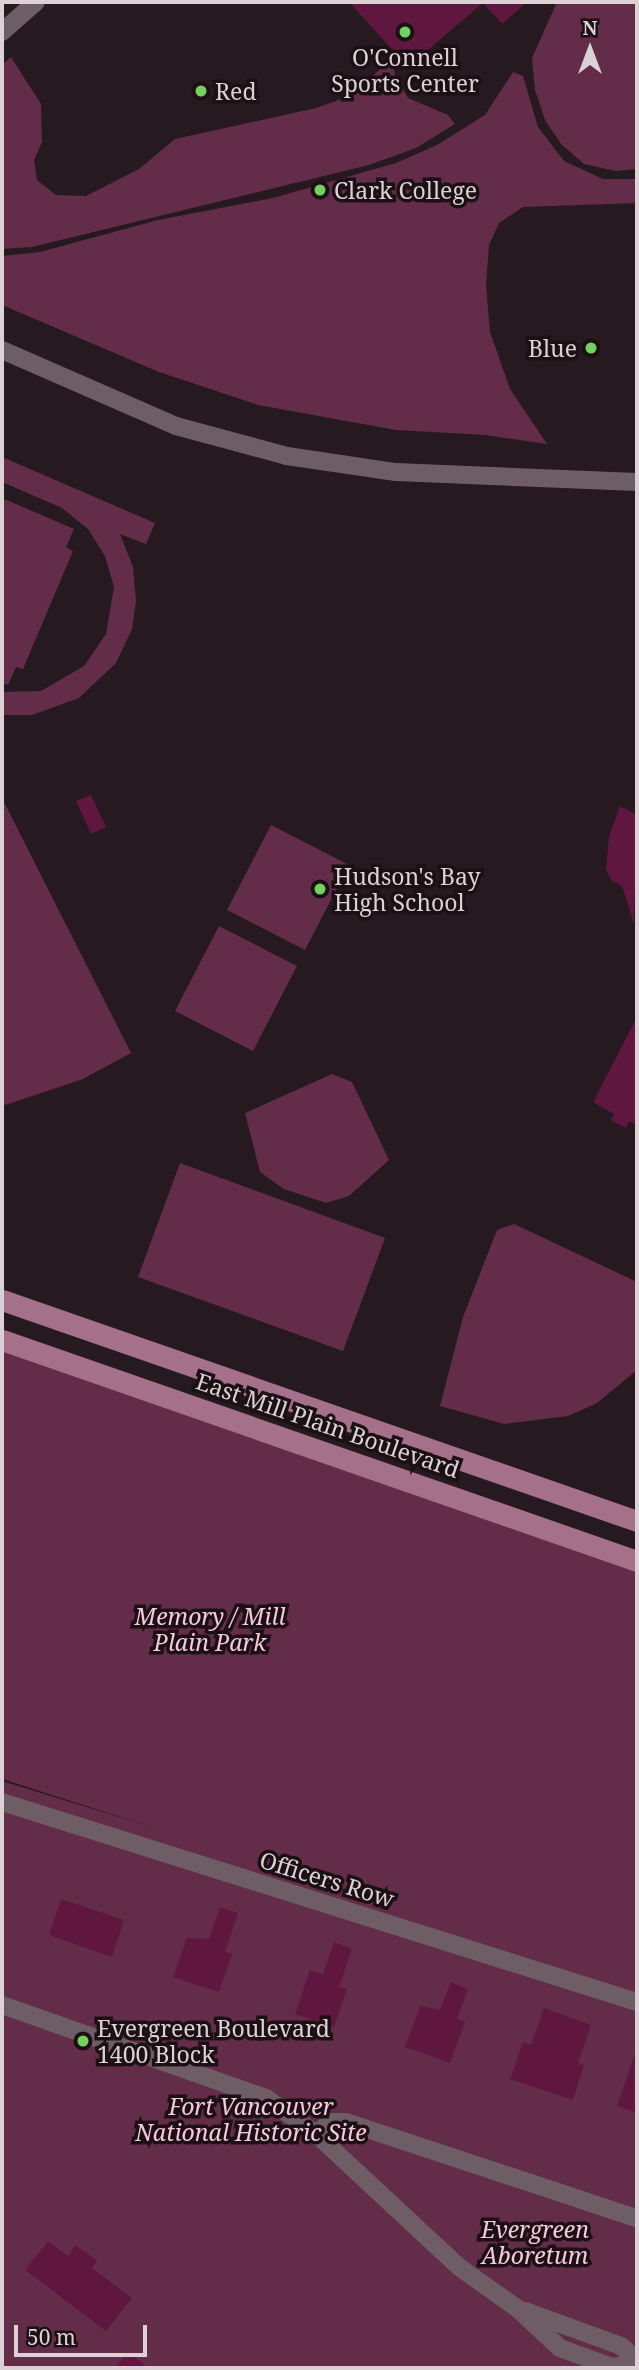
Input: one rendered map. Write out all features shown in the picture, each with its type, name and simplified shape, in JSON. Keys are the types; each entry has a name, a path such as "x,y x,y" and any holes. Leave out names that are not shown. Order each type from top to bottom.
{"main road":[{"name":"East Mill Plain Boulevard","path":"2,1300 637,1521"},
{"name":"East Mill Plain Boulevard","path":"2,1339 637,1561"}],"street":[{"path":"2,32 36,2"},
{"path":"2,350 176,426 287,456 396,472 637,482"},
{"name":"Officers Row","path":"2,1802 637,2002"},
{"path":"2,2005 253,2092 316,2134 459,2267 518,2309 560,2348 612,2367 637,2362"},
{"path":"316,2134 331,2122 346,2122 637,2218"}],"green space":[{"path":"557,2 637,2 636,169 616,171 584,164 561,144 545,120 535,90 532,58"},
{"path":"11,57 41,104 42,142 34,160 37,180 56,195 86,196 139,169 175,139 316,108 350,96 393,58 395,76 408,98 448,115 455,124 416,148 369,165 32,247 2,249 2,65"},
{"path":"513,72 523,76 538,127 564,161 603,179 637,179 637,203 523,207 499,223 489,245 486,286 490,332 510,389 547,444 485,435 396,430 258,405 159,372 2,305 2,256 40,252 158,220 273,198 396,163 437,145 485,115"},
{"path":"2,457 155,523 146,544 120,534 133,567 136,601 132,629 116,663 79,698 32,715 2,715 2,692 41,691 84,666 106,634 114,587 105,556 88,529 62,508 2,482"},
{"path":"2,498 74,529 66,547 73,551 23,669 16,667 8,685 2,683"},
{"path":"2,798 131,1053 83,1079 2,1106"},
{"path":"271,825 349,865 305,950 227,910"},
{"path":"219,926 297,966 253,1051 175,1011"},
{"path":"332,1074 352,1082 389,1160 349,1196 326,1203 284,1189 260,1172 245,1113"},
{"path":"180,1163 385,1238 343,1351 138,1277"},
{"path":"514,1224 637,1282 637,1370 597,1403 568,1416 504,1424 440,1406 463,1317 497,1230"},
{"path":"2,1339 637,1561 637,2368 2,2368 2,1781 155,1828 2,1779"}],"building":[{"name":"O'Connell Sports Center","path":"349,2 527,2 502,24 483,3 408,67"},
{"path":"91,795 106,827 91,834 76,801"},
{"path":"620,806 637,815 634,924 622,886 611,880 606,869 609,836"},
{"path":"637,1017 637,1125 629,1121 626,1128 611,1120 614,1114 593,1102"},
{"path":"61,1899 124,1920 112,1957 49,1935"},
{"path":"220,1907 238,1913 225,1952 232,1954 219,1992 173,1977 187,1938 209,1939"},
{"path":"334,1942 352,1949 339,1987 347,1989 334,2027 295,2014 310,1970 323,1974"},
{"path":"451,1982 468,1989 457,2019 465,2022 450,2063 405,2047 420,2006 440,2010"},
{"path":"544,2008 591,2025 578,2063 584,2065 573,2100 510,2079 523,2042 531,2045"},
{"path":"635,2054 637,2055 637,2113 617,2106"},
{"path":"48,2241 68,2256 76,2245 97,2261 92,2268 132,2298 106,2331 25,2270"},
{"path":"128,2352 149,2368 115,2368"}],"place":[{"name":"O'Connell Sports Center","path":"405,32"},
{"name":"Red","path":"201,91"},
{"name":"Clark College","path":"320,190"},
{"name":"Blue","path":"591,348"},
{"name":"Hudson's Bay High School","path":"320,889"},
{"name":"Evergreen Boulevard 1400 Block","path":"83,2041"}],"park label":[{"name":"Memory / Mill Plain Park","path":"210,1629"},
{"name":"Fort Vancouver National Historic Site","path":"251,2119"},
{"name":"Evergreen Aboretum","path":"535,2242"}]}
